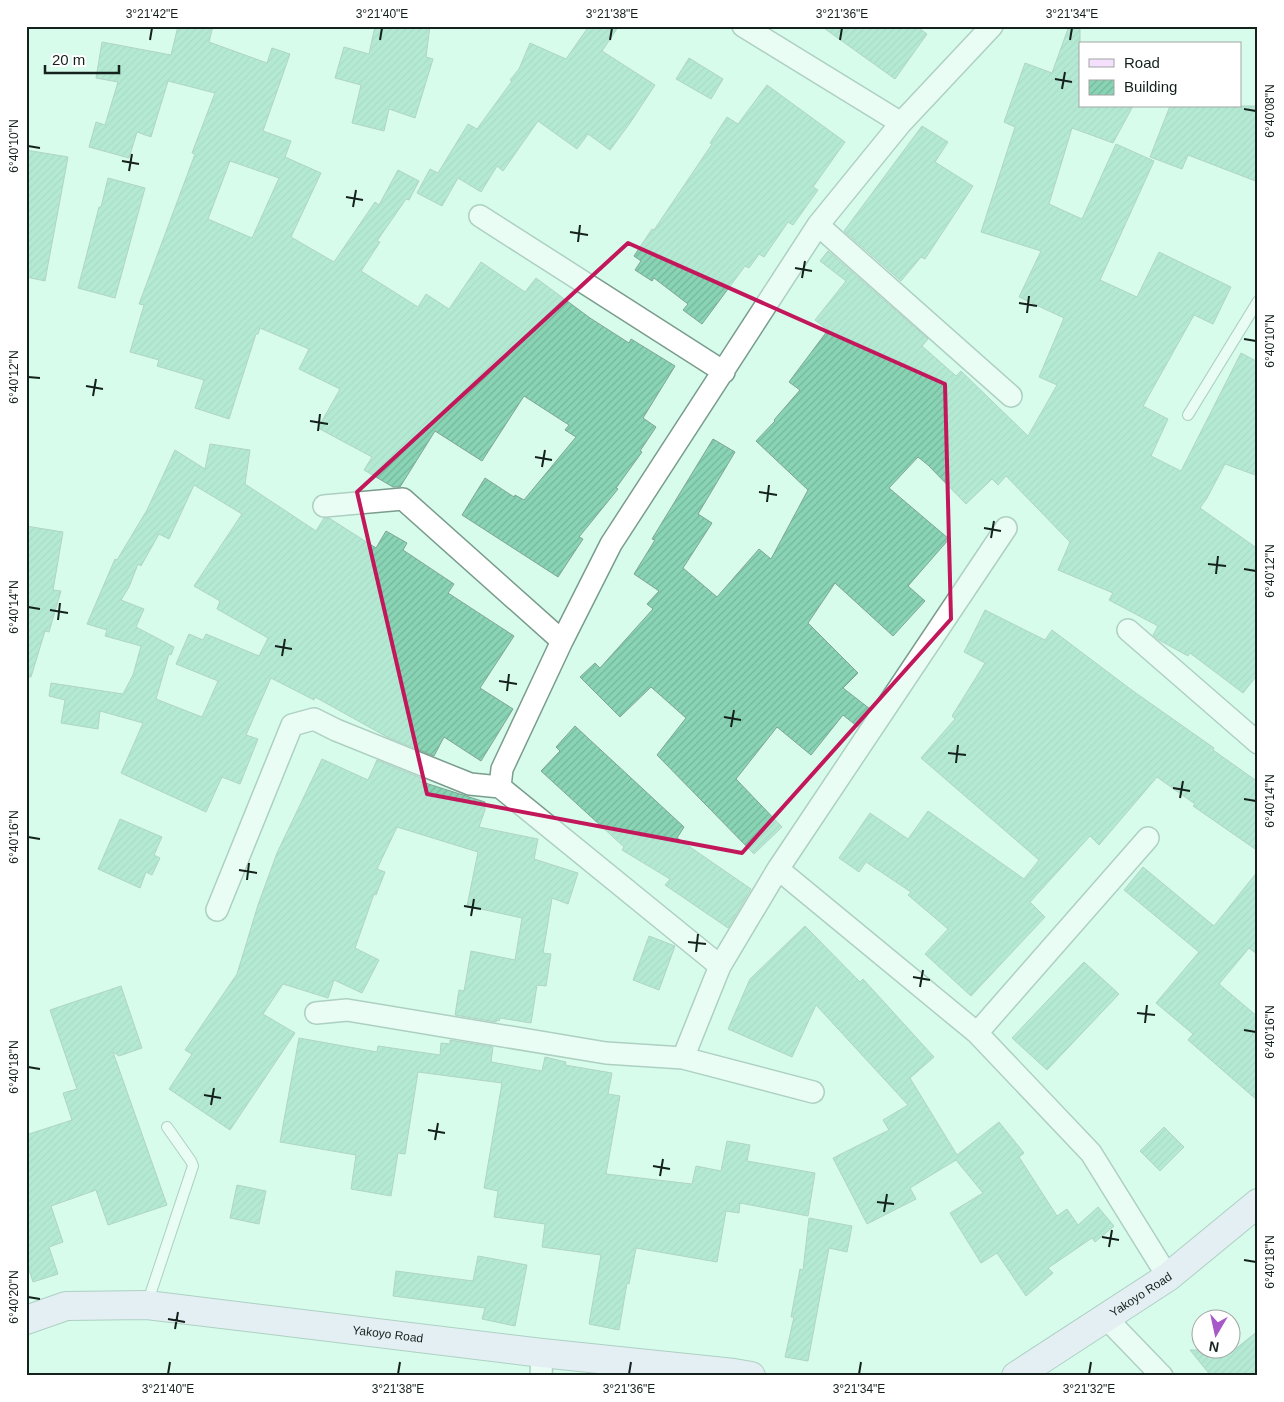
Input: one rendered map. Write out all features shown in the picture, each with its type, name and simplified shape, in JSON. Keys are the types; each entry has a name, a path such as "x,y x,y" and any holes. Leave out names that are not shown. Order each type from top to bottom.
{"main road":[{"name":"Yakoyo Road","path":"1016,1376 1168,1277 1258,1203"},
{"name":"Yakoyo Road","path":"26,1320 66,1306 147,1305 541,1364 740,1375"}],"street":[{"path":"743,26 901,123"},
{"path":"500,787 502,769 611,544 818,225 901,123 992,26"},
{"path":"480,216 724,372"},
{"path":"818,225 1011,396"},
{"path":"324,506 403,498 562,642"},
{"path":"683,1058 720,966 778,869 1006,528"},
{"path":"1128,630 1258,742"},
{"path":"218,910 292,726 314,719 336,730 470,784 500,787 720,966"},
{"path":"977,1033 1148,838"},
{"path":"778,869 977,1033 1092,1153 1168,1277"},
{"path":"316,1013 348,1010 606,1053 683,1058 813,1092"},
{"path":"1106,1318 1162,1376"}],"lane":[{"path":"1188,414 1258,301"},
{"path":"147,1305 194,1166 166,1127"}],"highlighted area":[{"path":"628,243 945,384 951,619 742,853 427,794 357,492"}],"building":[{"path":"178,26 213,26 209,42 267,63 272,48 290,54 263,131 291,141 285,157 321,173 291,237 334,262 375,202 379,205 398,170 419,181 409,200 406,199 377,241 380,242 361,271 418,307 426,294 449,309 481,262 525,292 536,278 590,318 629,343 631,339 675,366 643,418 656,427 640,451 642,452 616,488 618,489 579,537 583,539 558,577 462,515 485,478 514,497 515,495 524,500 576,437 565,430 569,425 524,396 482,461 435,431 400,487 393,487 364,470 372,457 318,428 340,389 299,369 309,349 260,328 258,334 256,334 229,419 195,408 204,380 157,366 159,360 130,352 144,305 139,304 195,154 192,153 215,93 168,81 151,137 137,132 129,158 89,147 96,122 105,125 118,82 96,78 102,42 171,55","holes":["230,161 279,178 252,238 208,219"]},
{"path":"375,26 430,26 426,57 433,59 415,118 389,109 384,131 352,123 361,85 335,78 344,47 369,54"},
{"path":"589,26 619,26 602,51 655,85 610,150 588,134 577,149 538,121 503,171 497,166 481,192 458,178 442,206 417,193 430,169 438,173 468,124 477,129 512,81 510,80 519,69 530,43 566,59"},
{"path":"821,26 916,26 927,34 895,79"},
{"path":"1069,26 1080,26 1079,108 1132,108 1113,143 1072,128 1049,204 1082,219 1116,144 1154,161 1100,280 1137,297 1159,252 1231,287 1213,324 1194,315 1143,406 1168,419 1151,456 1181,471 1241,353 1258,362 1258,476 1225,464 1200,508 1258,549 1258,674 1243,693 1190,653 1188,656 1159,640 1153,635 1158,626 1109,600 1113,593 1058,570 1070,542 1006,476 998,485 992,479 966,504 918,457 889,488 949,539 908,586 925,601 893,636 835,583 808,623 858,673 843,688 870,709 858,727 843,715 811,755 777,727 736,779 782,827 754,854 657,755 686,718 651,687 620,717 580,677 595,663 600,668 653,609 647,604 659,591 634,574 655,540 652,539 713,439 735,452 698,514 712,523 683,568 717,597 759,549 771,559 808,490 756,441 800,390 789,382 828,330 815,320 846,281 820,261 828,251 928,339 922,346 956,376 961,371 1028,436 1057,385 1039,377 1064,318 1019,297 1041,251 981,232 1015,127 1004,122 1025,63 1052,73"},
{"path":"689,58 723,79 711,99 676,79"},
{"path":"767,85 845,142 813,187 818,190 793,225 788,222 764,257 759,254 749,268 745,266 702,324 683,310 688,304 654,278 652,281 635,270 641,261 634,256 652,229 654,230 712,144 710,143 727,117 738,124"},
{"path":"1242,106 1258,106 1258,182 1188,155 1182,169 1150,157 1169,108 1242,108"},
{"path":"922,126 948,142 935,162 973,186 925,259 921,257 901,281 844,231"},
{"path":"26,150 68,157 45,281 26,277"},
{"path":"108,178 145,188 115,298 78,288"},
{"path":"210,444 250,450 245,484 316,531 324,518 329,518 376,548 386,531 407,543 403,550 454,584 448,593 514,636 480,688 513,709 481,761 444,737 434,756 387,737 315,697 314,700 271,678 246,735 258,739 240,784 222,777 206,812 121,773 143,723 100,711 98,729 61,723 65,700 49,696 51,683 123,694 133,675 141,646 105,636 107,630 87,624 115,559 117,560 147,510 175,450 205,469","holes":["194,485 242,514 194,586 220,601 217,609 268,638 259,656 206,634 203,640 189,634 176,664 218,681 202,717 156,699 169,654 171,655 174,647 136,627 144,609 121,600 129,587 138,564 141,566 159,534 169,539"]},
{"path":"26,526 63,532 53,590 61,591 49,632 45,631 31,677 26,677"},
{"path":"985,610 1045,640 1052,630 1258,782 1258,851 1193,806 1195,804 1157,777 1099,845 1090,836 1030,902 1045,917 971,996 925,954 948,929 908,895 911,892 866,862 859,872 839,858 870,813 908,839 928,811 1024,879 1039,860 921,758 955,719 952,716 985,663 964,652"},
{"path":"575,726 684,827 677,838 751,889 728,928 665,885 670,879 622,850 624,847 541,771 560,751 556,747"},
{"path":"322,759 368,780 377,760 421,778 419,781 485,802 485,810 479,827 538,839 534,859 578,873 568,904 552,898 543,953 551,954 546,986 537,985 531,1023 500,1018 496,1022 455,1015 459,990 464,991 471,951 515,960 522,918 467,906 478,852 397,827 377,869 385,872 376,895 374,894 355,948 379,960 362,993 334,980 328,998 283,984 263,1014 295,1033 230,1130 169,1089 192,1054 185,1050 237,974 258,905 277,853"},
{"path":"120,819 162,837 154,855 160,858 152,875 146,872 140,888 98,869"},
{"path":"1143,867 1214,926 1258,871 1258,955 1249,948 1219,984 1258,1017 1258,1101 1188,1040 1193,1034 1156,1003 1199,952 1124,890"},
{"path":"805,926 860,982 863,979 934,1057 910,1078 957,1155 999,1122 1024,1153 1019,1157 1057,1216 1067,1209 1078,1225 1098,1207 1114,1226 1095,1242 1092,1238 1048,1268 1053,1273 1026,1296 997,1253 981,1263 950,1213 983,1193 956,1160 910,1188 916,1199 867,1224 833,1158 889,1130 883,1120 908,1105 816,1005 792,1057 728,1029 750,979"},
{"path":"649,936 675,946 659,990 633,980"},
{"path":"1084,962 1119,994 1047,1070 1012,1038"},
{"path":"121,986 142,1048 119,1056 113,1052 167,1205 108,1225 96,1190 51,1206 63,1242 49,1247 58,1274 33,1282 26,1261 26,1135 72,1120 63,1093 77,1089 50,1010"},
{"path":"299,1038 377,1052 378,1046 440,1055 441,1043 450,1044 450,1040 493,1047 491,1062 542,1071 545,1057 566,1062 565,1065 612,1073 608,1094 620,1096 606,1174 692,1184 696,1166 721,1171 727,1141 750,1145 747,1161 815,1173 808,1216 740,1203 739,1213 726,1211 717,1262 636,1248 629,1284 627,1283 619,1330 589,1324 601,1255 542,1247 545,1224 494,1217 498,1191 484,1188 502,1083 418,1072 405,1154 398,1153 391,1196 351,1189 356,1155 280,1142"},
{"path":"1164,1127 1184,1147 1160,1171 1140,1151"},
{"path":"237,1185 266,1191 259,1224 230,1218"},
{"path":"809,1218 852,1226 847,1252 829,1248 808,1361 785,1357 794,1317 791,1317 800,1269 803,1270"},
{"path":"478,1256 527,1265 515,1326 482,1319 485,1308 393,1296 396,1271 473,1281"},
{"path":"1258,1331 1258,1376 1211,1376 1198,1360 1242,1360 1242,1344"}]}
